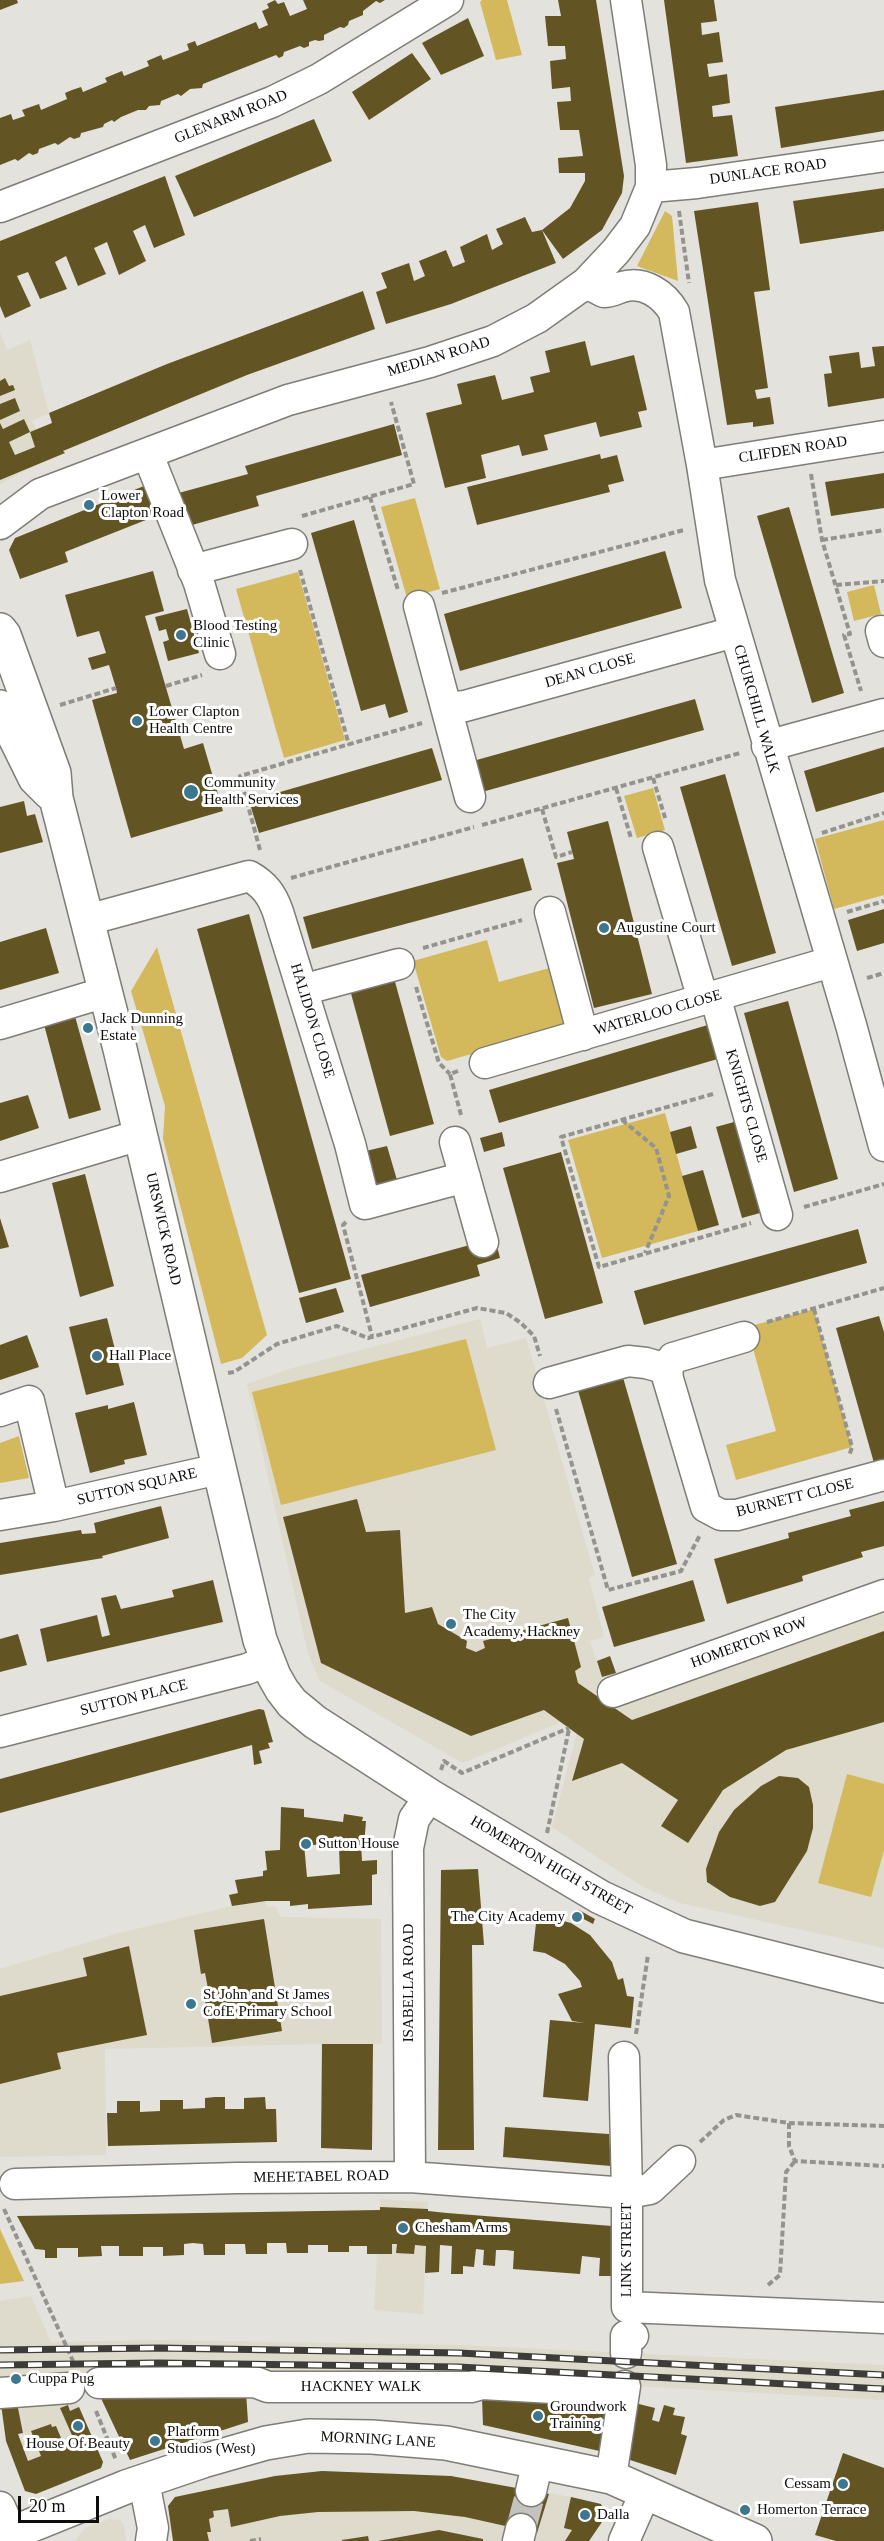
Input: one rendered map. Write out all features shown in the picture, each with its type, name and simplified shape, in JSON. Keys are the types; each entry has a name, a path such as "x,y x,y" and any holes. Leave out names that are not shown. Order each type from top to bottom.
{"main road":[{"path":"0,630 4,635 17,719"},
{"name":"URSWICK ROAD","path":"17,719 35,778 56,798 141,1135 260,1640 267,1661"},
{"name":"HOMERTON HIGH STREET","path":"267,1661 287,1696 315,1722 430,1796 600,1898 684,1936 884,1986"},
{"name":"MORNING LANE","path":"4,2526 266,2443 308,2436 372,2437 424,2440 535,2476 611,2477 755,2541"}],"street":[{"name":"GLENARM ROAD","path":"0,207 272,102 319,79 448,0"},
{"name":"MEDIAN ROAD","path":"0,524 40,494 148,455 288,400 430,362 493,341 537,318 610,287 616,251 635,226 651,187 651,165 627,0"},
{"name":"DUNLACE ROAD","path":"651,187 697,183 884,156"},
{"name":"CHURCHILL WALK","path":"610,287 650,289 662,295 674,312 720,580 851,1025 884,1146"},
{"name":"CLIFDEN ROAD","path":"702,465 884,436"},
{"path":"148,455 199,583 212,665"},
{"path":"193,570 292,544"},
{"path":"419,598 470,797"},
{"name":"DEAN CLOSE","path":"447,708 465,706 734,632"},
{"path":"767,746 876,716"},
{"name":"KNIGHTS CLOSE","path":"656,843 740,1086 777,1215"},
{"path":"87,920 254,863"},
{"name":"HALIDON CLOSE","path":"254,863 261,883 273,898 350,1144 365,1204"},
{"path":"540,915 583,1035"},
{"name":"WATERLOO CLOSE","path":"485,1064 831,962"},
{"path":"302,990 410,966"},
{"path":"0,1024 106,992"},
{"path":"0,1177 141,1135"},
{"path":"455,1142 483,1242"},
{"path":"365,1204 465,1177"},
{"path":"549,1383 627,1361 645,1362 667,1369 673,1358 744,1337"},
{"name":"BURNETT CLOSE","path":"667,1369 706,1507 721,1515 737,1515 884,1475"},
{"path":"0,1411 29,1401 54,1506"},
{"name":"SUTTON SQUARE","path":"0,1515 54,1506 219,1468"},
{"name":"HOMERTON ROW","path":"614,1692 884,1595"},
{"name":"SUTTON PLACE","path":"0,1732 247,1669 267,1661"},
{"name":"ISABELLA ROAD","path":"410,2177 408,1848 414,1819 430,1796"},
{"name":"LINK STREET","path":"624,2057 628,2333 761,2314"},
{"path":"627,2193 650,2189 680,2161"},
{"name":"MEHETABEL ROAD","path":"8,2193 237,2178 410,2177 627,2193"},
{"path":"761,2314 884,2318"},
{"name":"HACKNEY WALK","path":"0,2393 83,2384 255,2382 268,2387 471,2387 482,2384 625,2389 611,2477"},
{"path":"144,2481 153,2528 151,2541"},
{"path":"624,2541 645,2492"}],"path":[{"path":"349,745 286,521 414,484 383,374"},
{"path":"806,447 822,540 850,634 844,635 876,716"},
{"path":"370,496 419,598 693,527"},
{"path":"822,540 884,531"},
{"path":"836,585 884,581"},
{"path":"165,686 212,665"},
{"path":"17,719 116,688"},
{"path":"254,863 240,776 417,726 447,708"},
{"path":"287,879 767,746"},
{"path":"616,788 632,844 656,843 669,834 653,778"},
{"path":"542,809 556,857 572,852"},
{"path":"813,835 884,813"},
{"path":"842,914 884,901"},
{"path":"455,1142 465,1129 450,1074 439,1064 410,966 540,915"},
{"path":"450,1074 485,1064"},
{"path":"740,1086 561,1137 599,1267 607,1267 644,1253 884,1184"},
{"path":"622,1120 656,1148 669,1196 644,1253"},
{"path":"365,1204 343,1225 372,1336"},
{"path":"744,1337 747,1327 884,1288"},
{"path":"218,1375 234,1372 277,1344 337,1326 368,1338 477,1308 506,1313 534,1336 608,1590 681,1571 713,1510"},
{"path":"814,1309 852,1447 844,1466 849,1485"},
{"path":"444,1761 462,1773 569,1728 547,1833"},
{"path":"624,2057 634,2050 648,1955"},
{"path":"680,2161 724,2120 736,2115 789,2122 884,2127"},
{"path":"789,2122 789,2146 795,2161"},
{"path":"795,2161 884,2166"},
{"path":"761,2314 766,2287 780,2275 786,2172 795,2161"},
{"path":"8,2193 83,2384 117,2463"},
{"path":"250,2541 261,2539"}],"shaded area":[{"path":"482,0 507,0 522,55 496,60 480,2"},
{"path":"665,211 672,216 678,281 637,266"},
{"path":"0,332 7,350 30,340 49,413 32,421 36,429 30,432 41,462 0,484"},
{"path":"415,498 440,589 407,598 381,507"},
{"path":"298,572 345,740 284,758 236,589"},
{"path":"874,585 881,614 854,621 847,592"},
{"path":"653,788 665,830 637,838 624,796"},
{"path":"884,820 884,895 834,909 815,839"},
{"path":"487,940 499,982 553,967 570,1026 447,1061 441,1057 413,961"},
{"path":"157,947 267,1335 242,1358 221,1364 163,1139 165,1106 131,991"},
{"path":"665,1113 698,1231 602,1258 568,1140"},
{"path":"814,1309 852,1447 736,1480 726,1445 776,1431 747,1327"},
{"name":"The City Academy, Hackney","path":"480,1319 487,1348 526,1338 595,1575 589,1578 604,1637 590,1641 602,1677 594,1694 614,1707 884,1612 884,1948 680,1903 645,1888 552,1827 577,1733 561,1722 463,1763 320,1681 308,1654 247,1384 292,1368"},
{"path":"466,1339 496,1450 281,1505 252,1392"},
{"path":"19,1436 29,1478 0,1483 0,1443"},
{"path":"847,1774 884,1784 884,1850 871,1897 818,1883"},
{"name":"St John and St James CofE Primary School","path":"266,1901 267,1907 275,1906 281,1917 381,1919 382,2044 105,2049 106,2155 0,2157 0,1969 115,1934 232,1906"},
{"path":"380,2199 428,2202 423,2314 374,2310"},
{"path":"0,2229 24,2281 0,2284"},
{"path":"31,2296 51,2342 159,2340 459,2345 884,2365 884,2400 634,2386 158,2374 66,2376 0,2381 0,2301"},
{"path":"76,2399 103,2462 101,2468 36,2494 25,2491 9,2448 26,2440 17,2403"},
{"path":"322,2471 451,2476 571,2497 601,2504 602,2522 589,2541 173,2541 168,2506 175,2497 275,2476"},
{"path":"110,2519 120,2520 124,2526 126,2541 75,2541 85,2528"}],"building":[{"path":"0,0 17,0 18,3 0,10"},
{"path":"275,0 278,4 284,2 290,16 307,9 303,0 385,0 380,3 376,1 363,11 363,15 349,21 344,28 340,27 324,35 324,40 309,42 309,46 304,48 300,46 284,52 279,58 276,55 203,84 202,88 190,89 181,96 178,94 161,101 160,105 138,110 114,122 112,120 103,127 81,133 80,137 74,139 70,137 58,145 55,143 39,149 38,153 33,155 29,153 18,161 15,159 0,165 0,118 11,114 13,120 25,116 22,110 39,104 41,110 67,99 65,93 72,90 81,87 83,92 107,82 105,78 122,71 124,76 149,66 147,61 161,55 163,60 189,50 187,44 195,41 197,46 256,22 259,29 268,25 262,11 269,8 267,4"},
{"path":"558,0 596,0 624,176 622,193 602,230 563,259 542,230 570,208 585,181 585,173 559,173 558,158 583,156 579,130 560,130 557,102 571,101 570,87 552,89 550,61 566,59 565,46 548,46 545,16 561,16"},
{"path":"664,0 714,0 717,21 701,23 702,35 719,32 723,62 707,64 709,77 727,74 730,103 712,106 713,117 732,115 738,156 686,163"},
{"path":"468,18 484,56 441,75 422,43"},
{"path":"412,53 431,79 369,120 352,92"},
{"path":"884,90 884,131 781,148 775,107"},
{"path":"314,119 332,161 194,217 175,176"},
{"path":"165,176 185,235 154,248 145,225 133,231 146,261 119,275 107,242 94,248 106,274 78,286 66,256 55,262 67,289 40,299 28,272 17,276 31,306 5,318 0,306 0,241"},
{"path":"884,188 884,231 800,244 793,201"},
{"path":"758,202 770,290 754,292 768,388 755,390 757,399 770,397 774,424 753,427 753,422 727,425 694,211"},
{"path":"525,217 532,232 542,230 556,263 451,304 386,324 376,292 387,288 381,273 409,263 414,281 425,276 419,261 446,250 453,267 465,262 460,247 487,234 492,250 503,244 496,229"},
{"path":"363,291 375,329 247,375 63,451 65,453 0,480 0,423 3,429 24,419 30,432 52,423 49,413 167,364","holes":["30,432 35,447 15,455 9,442"]},
{"path":"585,341 591,366 634,355 647,410 638,412 642,427 600,437 596,422 544,435 548,450 522,456 519,445 481,455 486,478 445,488 426,413 462,404 457,384 495,375 502,400 534,392 530,377 550,372 545,351"},
{"path":"884,346 884,398 828,407 824,374 832,373 829,356 859,352 861,368 875,366 872,347"},
{"path":"5,378 9,386 13,385 15,390 0,396 0,381"},
{"path":"15,398 20,411 0,420 0,404"},
{"path":"394,424 402,455 256,496 259,506 185,527 175,494 248,474 245,466"},
{"path":"600,454 601,459 617,455 624,481 608,485 610,492 477,525 467,487"},
{"path":"884,473 884,508 831,516 825,482"},
{"path":"144,486 156,516 65,552 68,562 20,579 9,550 15,538"},
{"path":"789,507 844,693 812,703 757,516"},
{"path":"354,520 408,712 389,718 385,704 361,711 311,533"},
{"path":"665,551 682,608 460,671 444,614"},
{"name":"Lower Clapton Health Centre","path":"153,571 164,611 145,616 184,749 203,743 223,811 131,838 92,700 117,693 116,688 109,665 92,670 88,658 106,653 99,631 77,637 65,595"},
{"name":"Blood Testing Clinic","path":"187,609 199,653 168,661 163,642 169,640 166,629 159,631 155,617"},
{"path":"695,699 704,730 482,792 473,761"},
{"path":"884,747 884,792 816,812 804,771"},
{"path":"432,748 442,780 259,833 249,801"},
{"path":"725,774 776,953 732,966 680,787"},
{"path":"24,801 27,816 35,814 43,842 0,853 0,807"},
{"name":"Augustine Court","path":"608,821 652,994 594,1008 557,863 574,859 567,832"},
{"path":"523,858 532,890 312,949 303,917"},
{"path":"884,909 884,943 857,951 848,920"},
{"path":"249,914 351,1279 299,1293 197,929"},
{"path":"46,928 59,973 0,990 0,942"},
{"path":"394,978 434,1124 390,1136 350,990"},
{"path":"788,1001 838,1179 794,1192 744,1013"},
{"path":"73,1009 101,1110 69,1119 42,1017"},
{"path":"711,1024 721,1058 499,1123 489,1090"},
{"path":"28,1095 39,1128 0,1141 0,1103"},
{"path":"734,1122 760,1213 742,1218 716,1127"},
{"path":"691,1126 697,1148 676,1154 670,1132"},
{"path":"502,1132 505,1146 484,1152 480,1138"},
{"path":"387,1146 397,1180 376,1186 366,1151"},
{"path":"561,1152 603,1303 545,1319 503,1168"},
{"path":"703,1170 719,1225 698,1231 682,1176"},
{"path":"85,1174 114,1286 80,1297 52,1183"},
{"path":"0,1218 9,1247 0,1249"},
{"path":"858,1229 867,1263 644,1325 634,1291"},
{"path":"495,1238 500,1258 477,1265 480,1276 370,1307 361,1275"},
{"path":"336,1288 344,1312 306,1323 299,1298"},
{"path":"879,1316 884,1332 884,1460 874,1463 836,1328"},
{"name":"Hall Place","path":"107,1318 124,1385 86,1395 69,1327"},
{"path":"27,1335 39,1367 0,1380 0,1345"},
{"path":"622,1374 677,1564 632,1577 577,1387"},
{"path":"134,1402 147,1455 124,1460 125,1464 90,1473 75,1413 108,1405 108,1409"},
{"path":"357,1499 366,1532 400,1530 405,1613 432,1607 438,1624 467,1641 466,1648 476,1652 485,1648 483,1641 568,1618 581,1667 575,1671 578,1683 632,1720 884,1631 884,1722 786,1750 723,1790 688,1843 661,1826 678,1800 622,1763 572,1781 584,1739 544,1710 471,1736 321,1663 283,1517"},
{"path":"884,1501 884,1546 861,1552 863,1557 802,1576 803,1581 727,1604 714,1559 789,1538 788,1533 851,1516 849,1510"},
{"path":"161,1506 169,1538 102,1556 103,1558 0,1575 0,1543 81,1530 82,1534 96,1533 94,1523"},
{"path":"213,1580 223,1622 47,1662 40,1629 97,1615 102,1637 110,1635 101,1598 116,1595 121,1609 174,1597 172,1590"},
{"path":"693,1580 705,1621 614,1647 602,1607"},
{"path":"18,1634 27,1665 0,1672 0,1639"},
{"path":"610,1656 616,1673 602,1677 597,1661"},
{"path":"259,1709 264,1710 273,1742 268,1743 270,1748 259,1751 262,1763 254,1765 252,1745 0,1813 0,1779"},
{"path":"779,1776 798,1778 809,1787 813,1805 813,1828 807,1851 775,1902 760,1906 730,1897 707,1882 706,1869 719,1832 734,1810 761,1786"},
{"path":"281,1807 304,1809 304,1817 343,1822 344,1814 363,1817 362,1821 366,1821 364,1845 361,1844 362,1861 377,1860 377,1874 372,1875 372,1905 308,1909 308,1904 290,1906 290,1901 266,1901 232,1906 229,1895 238,1893 235,1880 263,1876 263,1871 267,1870 265,1851 280,1850","holes":["304,1844 339,1847 340,1874 307,1877"]},
{"path":"478,1869 484,1945 472,1945 474,2150 438,2150 441,1870"},
{"path":"579,1910 595,1919 593,1924 576,1915"},
{"path":"537,1914 571,1923 590,1935 612,1962 618,1980 623,1978 627,1996 634,1997 631,2028 595,2024 588,2101 543,2097 550,2020 585,2023 572,2021 558,1994 582,1987 580,1981 565,1964 545,1953 533,1951"},
{"path":"264,1919 282,2031 212,2043 205,2000 210,1999 205,1973 201,1974 194,1930"},
{"path":"129,1946 147,2035 57,2053 61,2069 0,2084 0,1996 87,1976 83,1958"},
{"path":"322,2044 373,2044 372,2150 321,2148"},
{"path":"225,2097 225,2109 244,2109 244,2098 265,2097 266,2109 276,2109 277,2142 108,2146 107,2113 117,2113 117,2101 140,2101 140,2112 160,2111 160,2100 183,2100 183,2109 205,2108 205,2098"},
{"path":"505,2127 609,2134 611,2166 503,2157"},
{"path":"380,2207 428,2209 428,2211 447,2213 612,2226 612,2276 599,2276 600,2258 582,2256 580,2274 513,2269 514,2251 506,2250 496,2250 495,2266 483,2265 484,2250 476,2249 474,2267 463,2266 463,2274 451,2274 452,2246 440,2245 439,2272 425,2273 426,2246 415,2245 414,2254 396,2253 397,2244 392,2244 392,2254 367,2254 367,2246 349,2246 349,2252 328,2252 328,2245 308,2245 308,2253 287,2253 286,2243 267,2243 267,2254 246,2254 245,2244 225,2244 225,2255 204,2255 203,2244 193,2243 184,2244 184,2255 163,2256 163,2247 143,2247 143,2256 119,2256 119,2246 101,2246 102,2256 78,2257 78,2248 57,2248 57,2258 45,2258 45,2250 35,2249 17,2216 380,2210"},
{"name":"Platform Studios (West)","path":"246,2392 248,2422 130,2460 99,2394"},
{"path":"482,2398 607,2403 604,2452 483,2425"},
{"path":"17,2403 23,2433 18,2434 28,2461 41,2456 31,2431 51,2424 52,2427 56,2426 64,2445 75,2442 60,2408 68,2405 70,2411 79,2407 103,2462 101,2468 36,2494 25,2491 6,2441 1,2404"},
{"path":"635,2403 655,2408 652,2420 659,2422 664,2405 675,2408 673,2415 685,2417 681,2434 687,2436 676,2475 624,2458"},
{"path":"843,2453 884,2468 884,2541 836,2541 815,2535"},
{"path":"322,2471 451,2476 549,2494 537,2533 465,2517 414,2511 318,2512 280,2516 231,2527 228,2509 213,2511 214,2517 209,2519 211,2532 207,2532 209,2541 173,2541 168,2506 175,2497 275,2476"},
{"path":"571,2497 601,2504 602,2522 589,2541 565,2541 572,2530 564,2528"},
{"path":"439,2530 483,2539 483,2541 378,2541"},
{"path":"368,2536 369,2541 342,2541 342,2540"}],"tunnel":[{"path":"521,2529 531,2491"}],"railway":[{"path":"0,2350 159,2348 459,2353 884,2375"},
{"path":"0,2365 158,2363 458,2367 884,2389"}],"place":[{"name":"Lower Clapton Road","path":"89,505"},
{"name":"Blood Testing Clinic","path":"181,635"},
{"name":"Lower Clapton Health Centre","path":"137,721"},
{"name":"Community Health Services","path":"191,792"},
{"name":"Augustine Court","path":"604,928"},
{"name":"Jack Dunning Estate","path":"88,1028"},
{"name":"Hall Place","path":"97,1356"},
{"name":"The City Academy, Hackney","path":"451,1624"},
{"name":"Sutton House","path":"306,1844"},
{"name":"The City Academy","path":"577,1917"},
{"name":"St John and St James CofE Primary School","path":"191,2004"},
{"name":"Chesham Arms","path":"403,2228"},
{"name":"Cuppa Pug","path":"16,2379"},
{"name":"Groundwork Training","path":"538,2416"},
{"name":"House Of Beauty","path":"78,2426"},
{"name":"Platform Studios (West)","path":"155,2441"},
{"name":"Cessam","path":"843,2484"},
{"name":"Homerton Terrace","path":"745,2510"},
{"name":"Dalla","path":"585,2515"}]}
